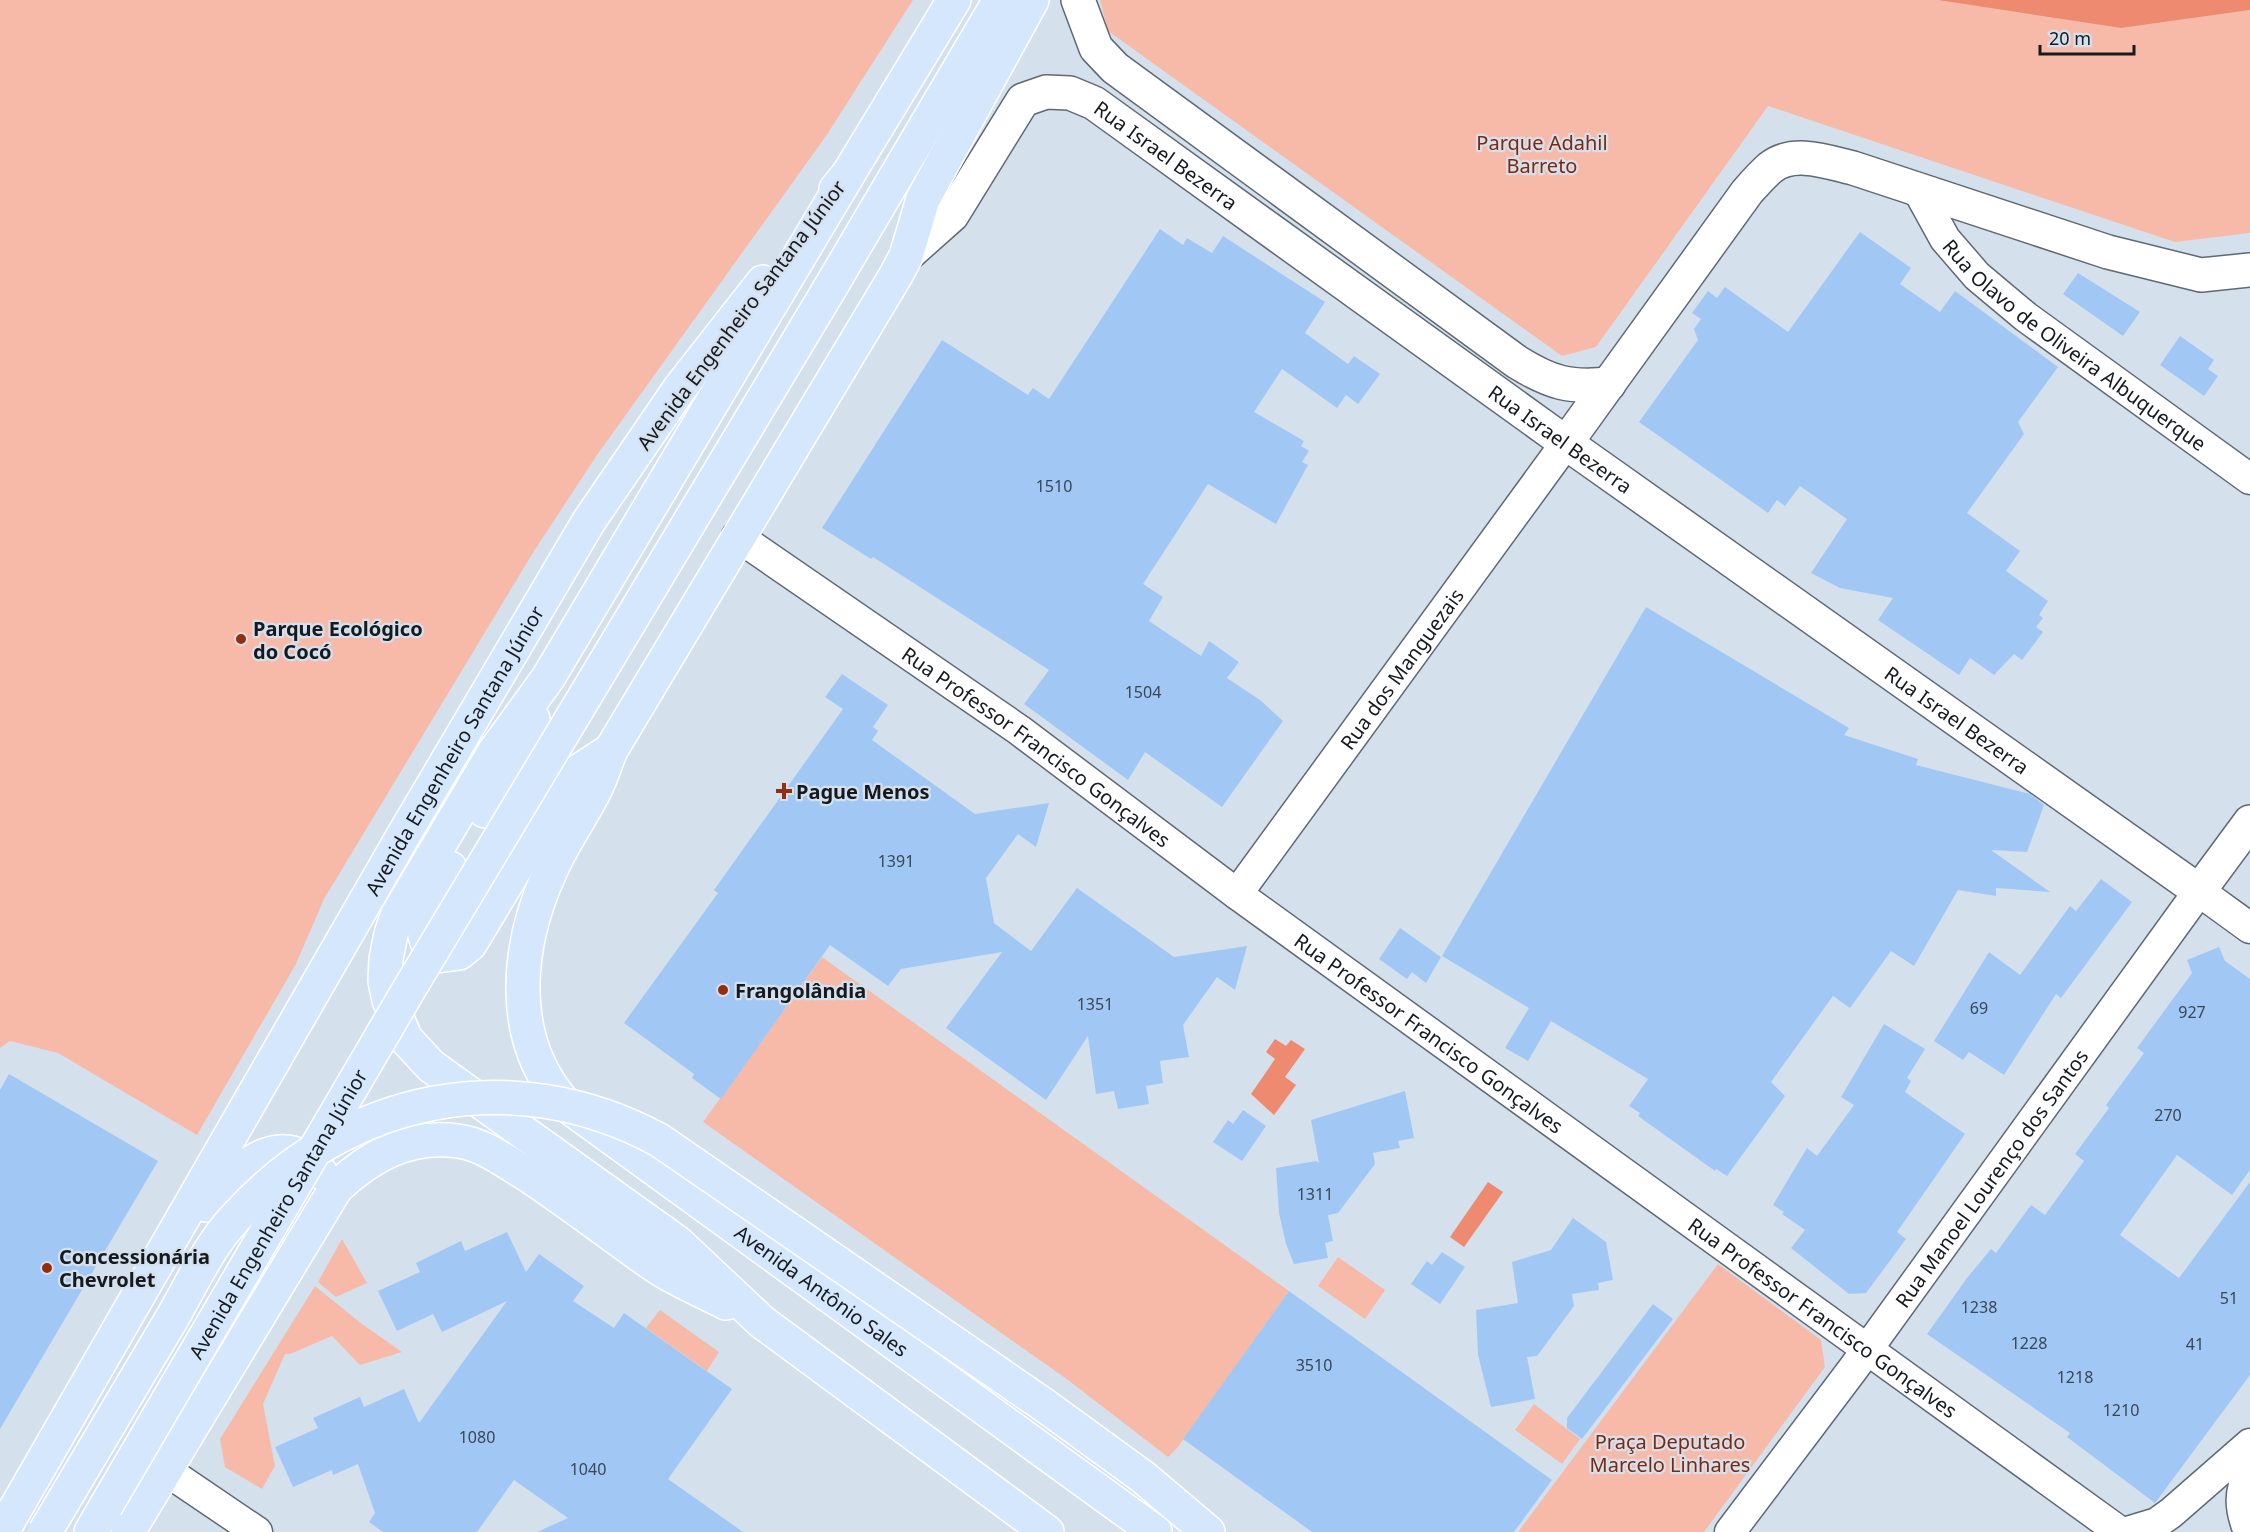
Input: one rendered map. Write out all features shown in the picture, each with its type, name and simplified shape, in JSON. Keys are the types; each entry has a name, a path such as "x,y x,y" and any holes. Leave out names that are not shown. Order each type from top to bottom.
{"main road":[{"name":"Avenida Engenheiro Santana Júnior","path":"2,1532 168,1248 403,836 589,521 681,388 849,172 954,0"},
{"name":"Avenida Engenheiro Santana Júnior","path":"99,1519 474,880 827,293 1000,0"},
{"path":"548,678 517,760 437,889 424,919 422,934 425,945 436,956 459,953 470,945 571,776 611,750 906,256 923,199 1032,0"},
{"path":"849,172 548,678 495,751 397,916 386,959 385,981 389,1000 406,1039 431,1066 678,1244 762,1322 1047,1532"},
{"name":"Avenida Antônio Sales","path":"611,750 596,790 550,872 531,922 522,993 524,1021 539,1067 551,1089 565,1104 1155,1532"},
{"path":"45,1532 233,1220 275,1178 330,1139 405,1109 455,1100 512,1097 545,1101 626,1122 659,1140 1044,1405 1143,1477 1208,1532"},
{"path":"128,1532 336,1188 357,1168 378,1154 404,1144 441,1139 481,1147 562,1197 660,1269 762,1322"},
{"path":"168,1248 237,1173 253,1162 274,1153 294,1152 312,1162 318,1169 323,1192 318,1218"}],"street":[{"name":"Rua Israel Bezerra","path":"1078,0 1096,48 1114,68 1517,362 1554,383 1579,387 1609,384"},
{"name":"Rua Israel Bezerra","path":"906,256 952,215 1023,100 1046,92 1070,93 1094,103 1566,443 2250,928"},
{"path":"1566,443 1747,192 1772,166 1810,158 1918,190 2108,252 2201,275 2250,270"},
{"name":"Rua Olavo de Oliveira Albuquerque","path":"1918,190 1946,239 1977,276 2026,317 2250,479"},
{"name":"Rua dos Manguezais","path":"1237,894 1566,443"},
{"name":"Rua Professor Francisco Gonçalves","path":"737,536 1019,730 1237,894 2120,1532"},
{"name":"Rua Manoel Lourenço dos Santos","path":"1730,1532 1868,1349 2250,822"},
{"path":"2127,1532 2157,1523 2172,1513 2250,1444"},
{"path":"2249,1532 2241,1512 2241,1494 2250,1468"},
{"path":"164,1469 257,1532"}],"green space":[{"name":"Parque Ecológico do Cocó","path":"0,0 913,0 826,136 597,455 534,551 324,899 296,964 197,1135 58,1053 10,1041 0,1048"},
{"name":"Parque Adahil Barreto","path":"1100,0 1938,0 2121,28 2250,10 2250,233 2175,242 1768,106 1596,347 1562,356 1108,31"},
{"path":"822,957 1289,1291 1178,1447 1168,1457 1068,1380 703,1122"},
{"path":"342,1239 367,1283 336,1297 318,1282"},
{"path":"1338,1257 1385,1290 1365,1319 1318,1286"},
{"name":"Praça Deputado Marcelo Linhares","path":"1718,1264 1821,1340 1825,1367 1704,1532 1518,1532"},
{"path":"315,1286 362,1324 402,1352 360,1365 332,1336 285,1354 263,1404 275,1466 262,1489 225,1467 220,1439"},
{"path":"660,1310 719,1352 707,1371 646,1328"},
{"path":"1534,1404 1580,1439 1562,1464 1515,1430"}],"shaded area":[{"path":"1938,0 2250,0 2250,10 2121,28"},
{"path":"1275,1039 1286,1046 1291,1040 1305,1049 1285,1077 1296,1085 1274,1115 1251,1094 1275,1059 1266,1052"},
{"path":"1488,1182 1503,1192 1464,1247 1450,1237"}],"building":[{"path":"1160,229 1183,245 1187,238 1212,253 1223,236 1325,302 1305,333 1348,364 1354,356 1380,374 1358,404 1346,395 1337,408 1282,369 1254,412 1304,441 1301,446 1309,451 1302,462 1308,465 1276,524 1208,484 1143,584 1163,597 1149,621 1201,656 1209,641 1239,662 1227,678 1260,700 1283,721 1222,807 1145,752 1128,780 1024,704 1049,670 873,557 871,559 822,528 942,340 1028,395 1033,388 1049,399"},
{"path":"1860,232 1911,268 1900,284 1940,312 1955,291 2058,367 2018,422 2024,434 1967,513 2020,551 2006,571 2048,601 2039,615 2043,618 2036,627 2043,632 2022,660 2014,654 1994,675 1970,658 1959,675 1878,620 1893,598 1840,588 1811,573 1847,519 1800,486 1785,506 1777,500 1768,513 1639,422 1698,340 1694,329 1701,319 1692,313 1708,291 1717,298 1725,287 1788,332"},
{"path":"2078,273 2140,312 2123,336 2063,294"},
{"path":"2180,336 2214,360 2208,369 2218,376 2204,396 2160,365"},
{"path":"1646,607 1849,728 1844,735 1918,759 1916,765 2030,794 2044,805 2027,852 1991,850 2050,892 1996,888 1996,896 1958,890 1914,966 1891,951 1850,1008 1833,996 1771,1082 1785,1096 1727,1176 1716,1169 1715,1171 1638,1116 1640,1113 1629,1106 1648,1079 1551,1021 1528,1061 1505,1048 1529,1008 1442,956"},
{"path":"842,674 888,705 873,727 878,731 872,740 975,814 1049,803 1036,847 1018,834 986,878 994,923 1031,951 1077,888 1174,957 1247,946 1235,990 1217,977 1183,1025 1189,1057 1160,1061 1163,1083 1146,1086 1149,1104 1118,1109 1114,1091 1096,1094 1088,1036 1046,1100 946,1028 1002,952 901,969 888,986 830,945 721,1099 692,1078 694,1074 624,1023 718,893 714,890 843,709 825,697"},
{"path":"2101,879 2132,902 2061,998 2056,994 2004,1075 1969,1052 1963,1060 1934,1041 1989,952 2020,975 2070,906 2076,911"},
{"path":"1400,928 1441,957 1426,983 1412,972 1407,979 1379,959"},
{"path":"2219,947 2225,961 2250,979 2250,1170 2232,1195 2177,1155 2120,1235 2179,1278 2250,1182 2250,1375 2155,1503 2067,1437 2070,1433 1927,1334 1967,1278 1991,1249 1996,1253 2031,1205 2045,1215 2084,1161 2075,1154 2109,1108 2106,1105 2144,1053 2137,1048 2192,973 2187,960"},
{"path":"1884,1024 1925,1049 1907,1078 1911,1081 1905,1092 1965,1134 1897,1232 1906,1239 1866,1293 1849,1294 1791,1248 1805,1230 1773,1205 1807,1148 1817,1156 1854,1105 1841,1097"},
{"name":"Concessionária Chevrolet","path":"9,1074 158,1161 0,1429 0,1090"},
{"path":"1405,1091 1414,1138 1398,1141 1400,1148 1373,1153 1375,1164 1338,1213 1328,1215 1333,1241 1325,1243 1328,1258 1294,1264 1286,1244 1279,1213 1276,1168 1316,1161 1319,1163 1311,1120"},
{"path":"1243,1110 1266,1126 1242,1161 1213,1142 1228,1120 1233,1124"},
{"path":"1573,1218 1606,1242 1613,1280 1598,1283 1599,1290 1572,1294 1574,1306 1537,1356 1527,1357 1535,1399 1491,1407 1478,1355 1476,1310 1518,1303 1512,1262 1551,1250"},
{"path":"507,1232 526,1272 539,1254 584,1286 573,1301 614,1328 624,1313 732,1389 668,1479 743,1532 537,1532 568,1518 514,1480 477,1532 383,1532 369,1522 375,1513 358,1464 333,1475 332,1470 293,1487 275,1447 318,1428 313,1418 360,1397 364,1407 404,1389 419,1423 507,1301 442,1332 433,1314 397,1331 378,1291 420,1272 416,1263 461,1241 465,1251"},
{"path":"1442,1252 1465,1267 1440,1304 1411,1284 1427,1261 1432,1265"},
{"path":"1289,1291 1552,1480 1514,1532 1312,1532 1183,1439"},
{"path":"1653,1304 1673,1319 1582,1439 1567,1428 1567,1418"}],"place":[{"name":"Parque Ecológico do Cocó","path":"241,639"},
{"name":"Pague Menos","path":"784,791"},
{"name":"Frangolândia","path":"723,990"},
{"name":"Concessionária Chevrolet","path":"47,1268"}]}
